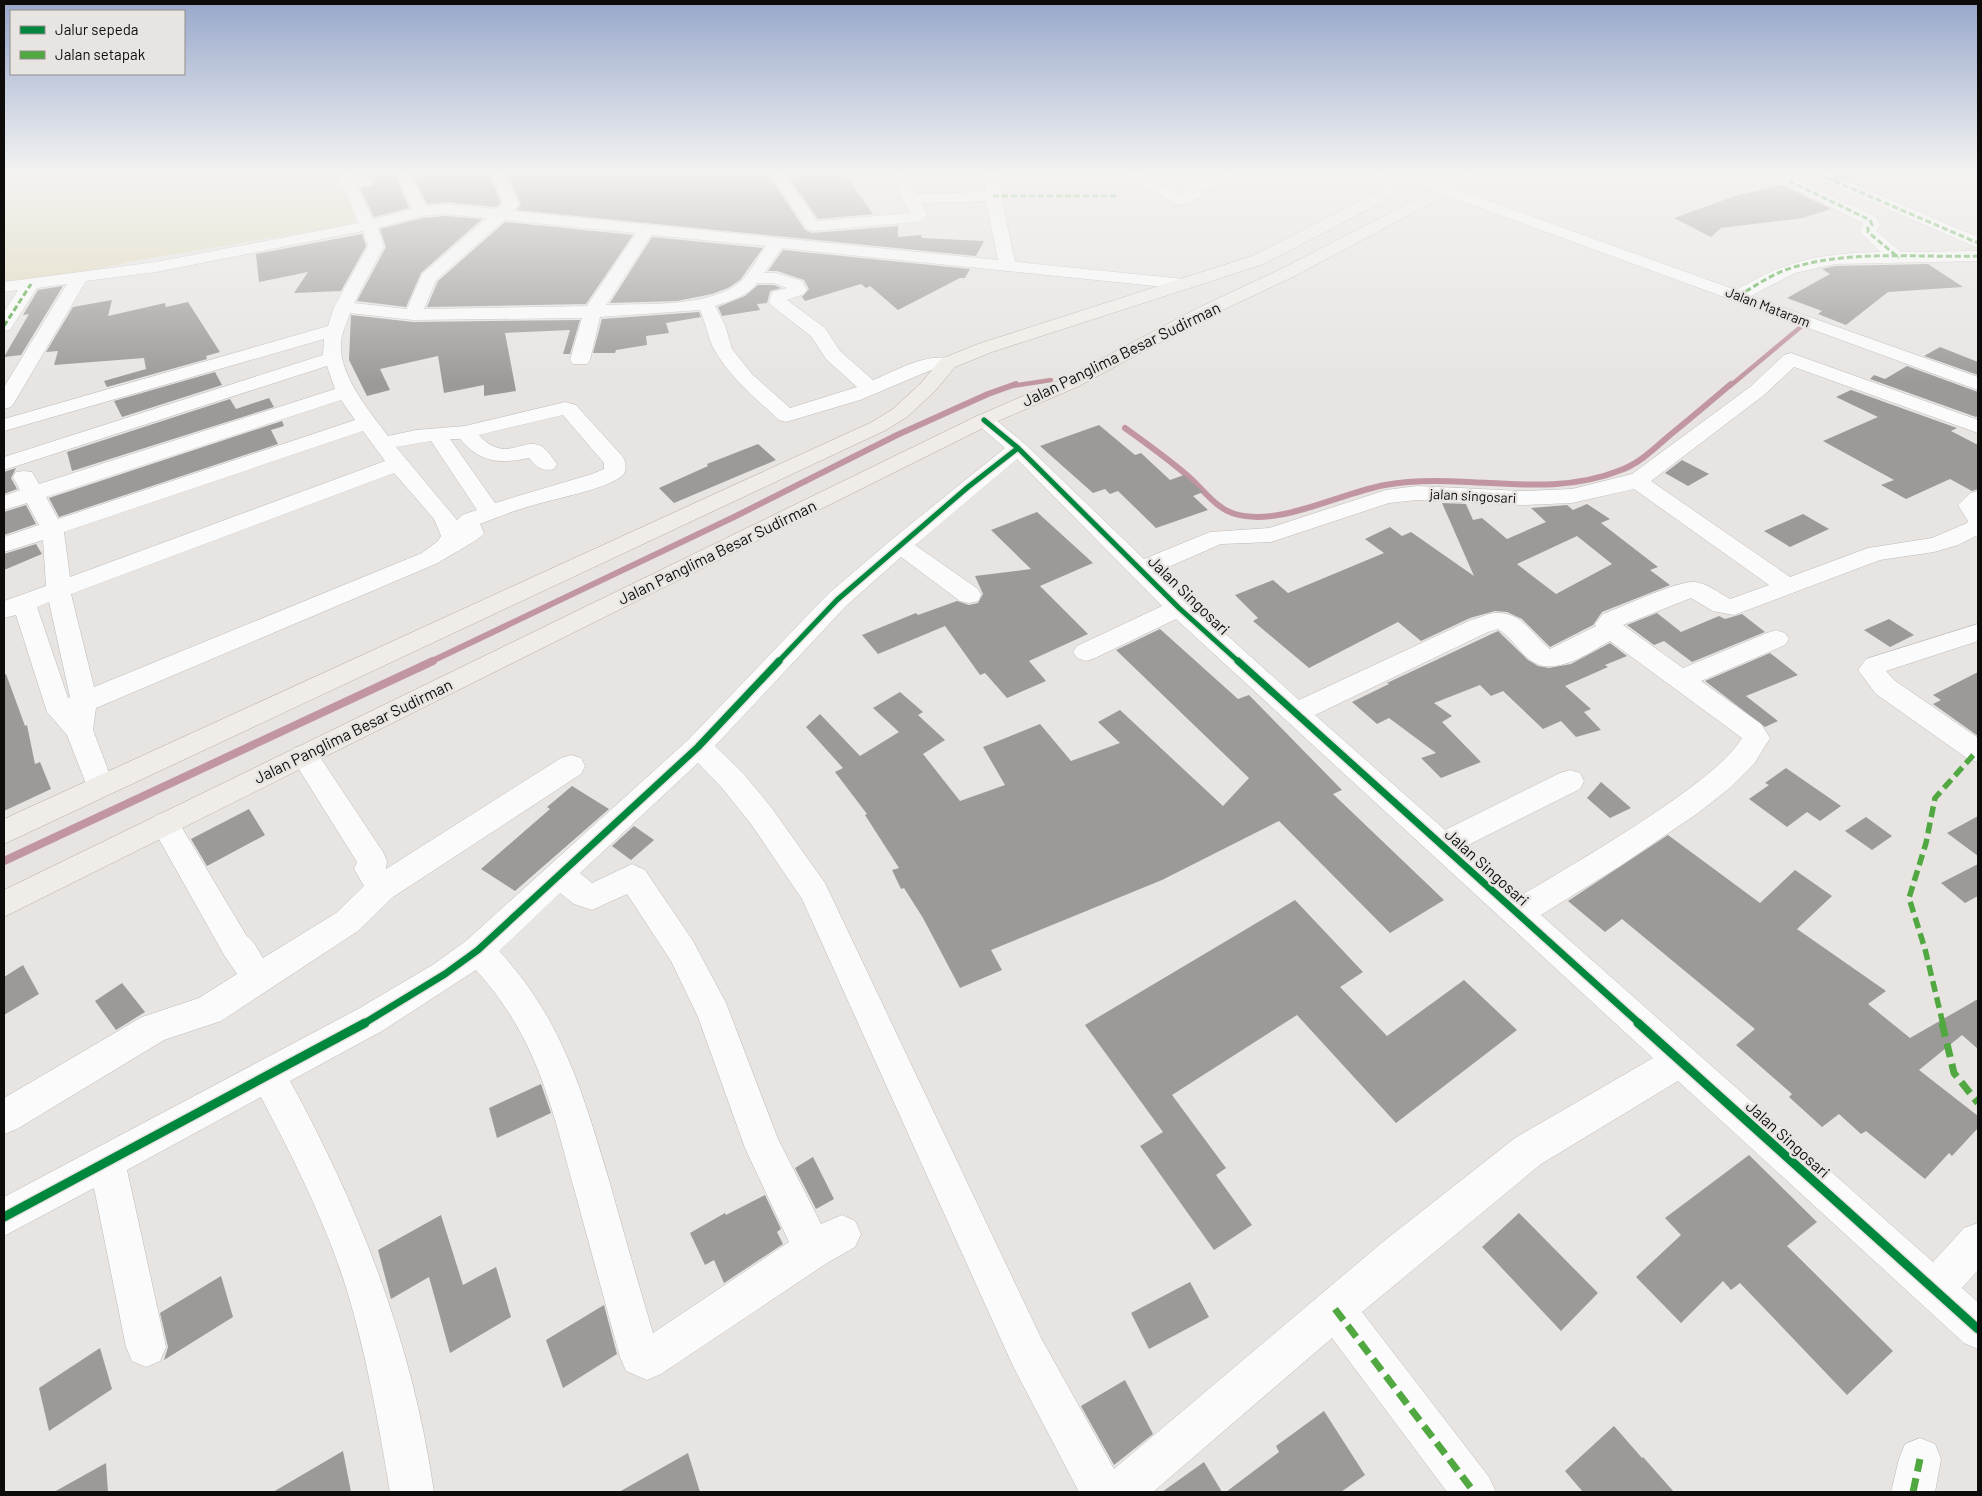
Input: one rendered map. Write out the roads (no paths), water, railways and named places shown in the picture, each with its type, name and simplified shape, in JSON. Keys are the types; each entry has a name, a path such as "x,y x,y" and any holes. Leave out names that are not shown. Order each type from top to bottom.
{"main road":[{"name":"Jalan Panglima Besar Sudirman","path":"948,362 985,348 1258,260 1289,244"},
{"name":"Jalan Panglima Besar Sudirman","path":"4,904 984,420 1070,383 1204,312 1267,283 1331,244"},
{"path":"4,832 879,426 900,414 928,387 948,362"}],"street":[{"path":"4,287 156,267 276,244"},
{"path":"375,244 376,246 343,307 332,342 333,358 346,392 398,464 445,517 452,536 448,545"},
{"path":"413,314 428,278 466,244"},
{"path":"580,360 592,314 637,244"},
{"path":"343,307 413,314 592,314 705,303 727,296 747,285 777,244"},
{"path":"796,244 1184,284"},
{"path":"1003,244 1007,265"},
{"name":"Jalan Mataram","path":"1590,244 1978,384"},
{"path":"1882,244 1899,258"},
{"path":"1738,296 1787,270 1808,264 1859,257 1978,256"},
{"path":"4,403 80,277"},
{"path":"752,278 776,278 796,285 798,290 778,296 778,302 818,332 832,355 870,388"},
{"path":"4,326 31,284"},
{"path":"705,303 716,326 723,348 733,363 744,378 785,415 870,388 928,364 948,362"},
{"path":"4,425 337,330"},
{"path":"10,462 333,358"},
{"name":"jalan singosari","path":"1142,569 1218,537 1271,535 1386,497 1405,494 1522,498 1572,496 1636,480 1672,456 1780,372 1789,361 1794,359 1978,427"},
{"path":"4,503 346,392"},
{"path":"69,721 84,701 430,558 448,545 470,536 473,533 468,522 490,512 600,479 614,472 616,466 569,409 565,408 465,432 383,444"},
{"name":"Jalan Singosari","path":"984,420 1018,448 1180,608 1978,1329"},
{"path":"4,545 368,422"},
{"path":"465,432 486,453 502,456 534,451 546,464"},
{"path":"437,435 490,512"},
{"path":"4,440 10,462 33,493 52,528 57,556 58,590 84,701"},
{"path":"4,1217 378,1015 444,974 478,950 558,874 698,747 837,600 899,545 1018,448"},
{"path":"100,786 14,606 398,464"},
{"path":"1636,480 1788,587"},
{"path":"1978,498 1970,505 1978,519"},
{"path":"1518,913 1683,810 1734,767 1754,744 1756,738 1751,731 1606,624 1688,590 1697,590 1727,609 1876,553 1934,545 1950,540 1975,528 1978,524"},
{"path":"899,545 969,595"},
{"path":"1086,652 1180,608"},
{"path":"1296,714 1480,626 1496,621 1503,622 1512,627 1548,658 1564,653 1611,629"},
{"path":"1978,632 1875,665 1871,670 1885,687 1978,752"},
{"path":"1680,679 1776,639"},
{"path":"698,747 729,774 777,834 814,892 1027,1352 1103,1492"},
{"path":"304,755 372,861 369,870 382,888"},
{"path":"4,1117 154,1028 209,1010 347,922 382,888 571,766"},
{"path":"1442,845 1570,781"},
{"path":"165,824 235,945 243,953 257,979"},
{"path":"478,950 510,985 543,1038 566,1095 640,1357 647,1360 658,1354 828,1242 763,1148 714,1014 682,951 634,878 632,877 592,897 585,895 558,874"},
{"path":"1120,1492 1398,1254 1528,1151 1681,1060"},
{"path":"268,1074 321,1177 354,1253 379,1338 404,1445 412,1492"},
{"path":"107,1162 146,1347"},
{"path":"1934,1289 1978,1242"},
{"path":"1335,1309 1474,1492"}],"waterway":[{"path":"1730,386 1809,320"},
{"path":"1012,386 1051,380"},
{"path":"430,662 734,517 897,435 988,394 1016,384"},
{"path":"1125,428 1194,481 1221,507 1235,514 1253,517 1271,516 1290,513 1385,485 1444,481 1533,485 1592,479 1621,470 1641,459 1731,384"},
{"path":"4,861 433,661"}]}
